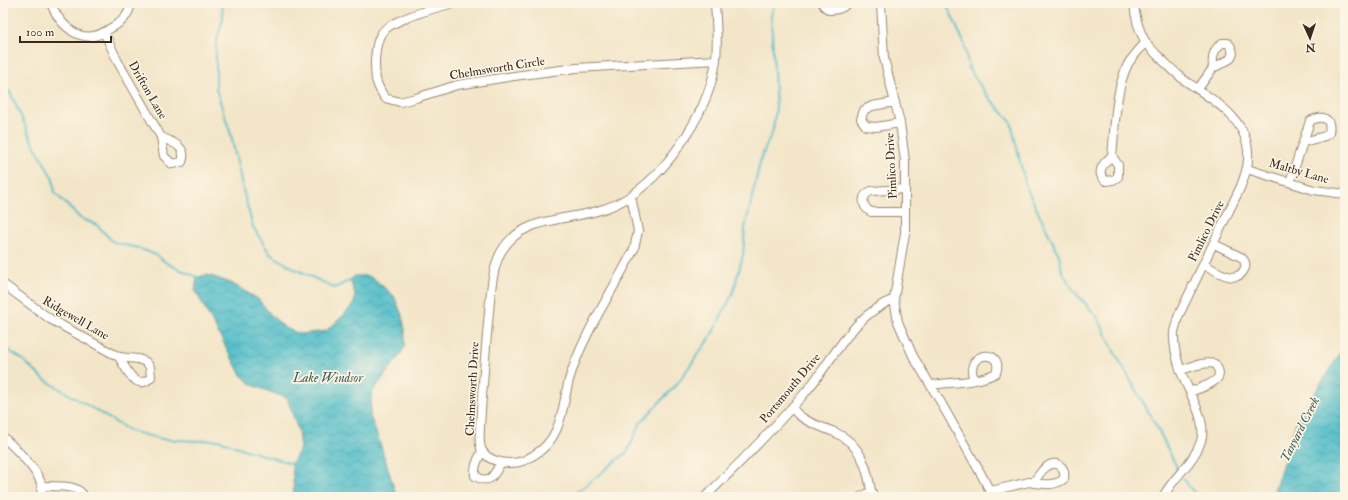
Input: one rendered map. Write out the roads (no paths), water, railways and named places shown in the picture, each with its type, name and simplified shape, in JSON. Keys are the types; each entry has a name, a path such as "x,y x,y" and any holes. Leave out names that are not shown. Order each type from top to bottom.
{"street":[{"path":"51,3 64,25 72,31 83,35 94,36 104,32 126,18 131,3"},
{"name":"Chelmsworth Circle","path":"454,3 425,11 394,23 381,32 376,47 375,76 379,89 385,98 400,102 457,85 576,68 716,60"},
{"name":"Chelmsworth Drive","path":"501,462 491,459 482,451 480,436 490,295 494,270 501,252 511,239 526,228 542,222 597,211 614,205 631,196 655,176 670,159 684,140 708,92 716,60 715,3"},
{"path":"823,3 829,10 844,7 848,3"},
{"name":"Pimlico Drive","path":"881,3 884,58 900,123 905,161 904,233 894,299 898,322 913,356 931,385 992,494"},
{"name":"Pimlico Drive","path":"1134,3 1134,14 1137,24 1146,42 1171,69 1220,104 1240,127 1248,149 1247,169 1241,186 1178,317 1174,332 1175,347 1181,370 1200,417 1202,440 1195,455 1163,497"},
{"name":"Drifton Lane","path":"104,32 118,62 161,137"},
{"path":"1112,156 1117,108 1125,72 1136,54 1146,42"},
{"path":"1198,89 1213,68"},
{"path":"895,102 872,106 864,110 861,119 866,126 876,127 900,123"},
{"path":"1290,182 1304,142"},
{"name":"Maltby Lane","path":"1247,169 1314,190 1345,194"},
{"path":"905,189 871,191 866,193 863,202 866,210 871,212 905,212"},
{"path":"482,451 475,466 475,476 490,479 494,476 501,462 512,463 523,461 545,448 550,442 561,418 570,378 580,352 634,249 638,232 631,196"},
{"path":"1203,264 1229,277 1235,278 1240,276 1244,270 1246,265 1241,257 1214,244"},
{"name":"Ridgewell Lane","path":"3,284 50,319 119,357"},
{"name":"Portsmouth Drive","path":"705,497 753,450 792,407 865,316 882,304 894,299"},
{"path":"1181,370 1206,363 1215,364 1218,369 1219,374 1214,382 1190,392"},
{"path":"931,385 973,380"},
{"path":"792,407 800,416 835,432 849,441 856,448 866,467 870,479 872,494 860,497"},
{"path":"3,436 16,448 36,474 42,486 41,497"},
{"path":"992,494 1029,482 1034,483"},
{"path":"42,486 70,487 80,491 84,497"}],"water":[{"name":"Lake Windsor","path":"208,275 231,283 258,299 271,315 285,328 301,334 326,331 344,315 354,303 355,294 350,280 355,276 368,276 377,281 394,296 402,315 405,330 405,347 372,392 370,416 397,497 294,497 292,463 300,449 298,430 287,398 252,385 241,375 195,290 197,277"},
{"name":"Tanyard Creek","path":"1345,346 1345,497 1272,497 1297,420"}],"waterway":[{"path":"222,3 223,19 216,43 216,89 231,135 253,227 270,254 295,269 335,288 350,280 352,282"},
{"path":"571,497 627,452 641,422 677,384 711,336 733,293 743,255 745,228 761,158 773,130 776,107 771,15 775,3"},
{"path":"946,3 964,43 969,69 986,94 1011,122 1026,187 1059,255 1062,271 1074,291 1098,318 1115,353 1158,429 1178,470"},
{"path":"3,84 11,94 32,141 53,179 55,193 80,218 97,225 113,242 138,248 156,255 168,264 199,278"},
{"path":"3,347 22,359 42,378 130,431 162,439 196,441 219,440 293,464"},
{"path":"1183,478 1199,497"}]}
